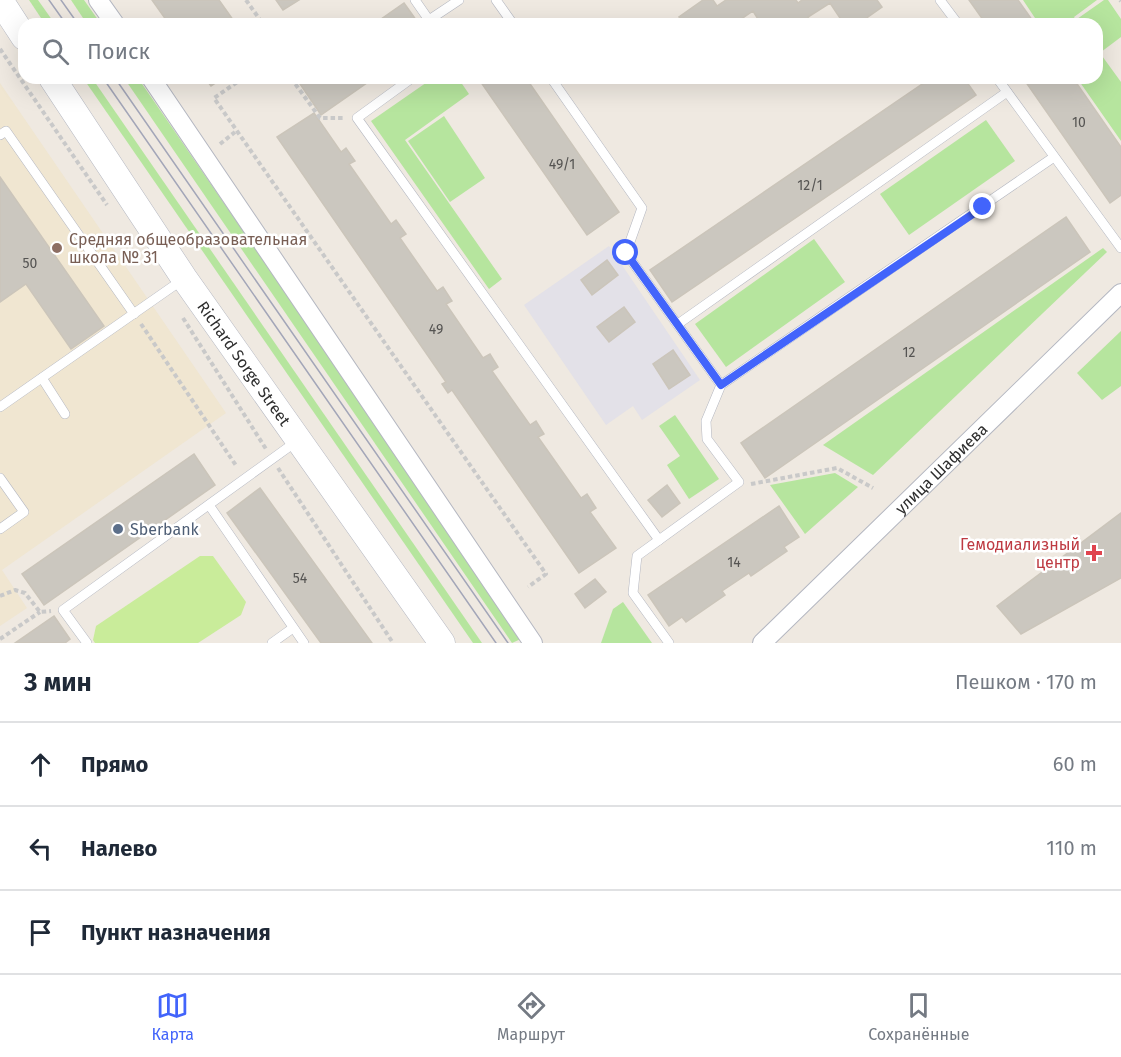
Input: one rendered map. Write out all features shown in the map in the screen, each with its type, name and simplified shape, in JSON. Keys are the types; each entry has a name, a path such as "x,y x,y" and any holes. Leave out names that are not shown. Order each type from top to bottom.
{"street":[{"path":"0,0 18,27"},
{"path":"98,0 111,18"},
{"name":"Richard Sorge Street","path":"55,84 175,285 297,441 442,643"},
{"path":"155,84 532,643"},
{"name":"улица Шафиева","path":"762,643 1121,293"}],"lane":[{"path":"415,0 428,18"},
{"path":"436,18 459,0"},
{"path":"496,0 509,18"},
{"path":"940,0 954,18"},
{"path":"404,84 357,117 659,540"},
{"path":"555,84 642,208 626,253 721,385"},
{"path":"1001,84 1121,248"},
{"path":"678,324 1007,92"},
{"path":"0,135 6,131 134,314"},
{"path":"669,643 633,593 637,556 739,482 707,439 706,421 721,385 1054,157"},
{"path":"0,407 175,285"},
{"path":"42,378 65,414"},
{"path":"87,643 63,610 297,441"},
{"path":"0,478 24,512 0,529"},
{"path":"209,505 304,643"},
{"path":"272,643 293,628"}],"path":[{"path":"246,0 259,18"},
{"path":"0,50 18,76"},
{"path":"23,84 113,214"},
{"path":"234,84 214,98 235,132 546,574 528,587"},
{"path":"295,84 320,118 357,117"},
{"path":"220,144 235,132"},
{"path":"175,285 272,459 393,643"},
{"path":"134,314 244,479"},
{"path":"731,487 837,468 873,488"},
{"path":"0,596 15,590 25,593 40,612"},
{"path":"0,639 40,612 63,610"}],"shaded area":[{"name":"Средняя общеобразовательная школа № 31","path":"0,83 226,413 2,570 27,608 0,626"},
{"path":"609,246 700,380 642,420 633,406 606,425 524,305"}],"green space":[{"path":"29,0 38,0 51,18 41,18"},
{"path":"71,0 84,0 97,18 83,18"},
{"path":"1023,0 1097,0 1075,18 1035,18"},
{"path":"1104,0 1108,0 1121,19 1121,37 1103,50 1103,18 1078,18"},
{"path":"1103,57 1121,82 1121,141 1081,84 1103,84"},
{"path":"87,84 96,84 482,643 473,643"},
{"path":"128,84 142,84 523,638 512,643"},
{"path":"424,84 462,84 469,94 405,140 502,279 489,289 371,121"},
{"path":"444,116 485,178 450,202 408,141"},
{"path":"986,120 1015,161 909,235 880,194"},
{"path":"814,239 845,282 726,367 695,324"},
{"path":"1103,248 1107,252 873,475 823,445"},
{"path":"1121,331 1121,386 1102,400 1077,373"},
{"path":"675,415 719,479 689,499 667,465 680,456 659,426"},
{"path":"835,473 858,487 805,534 770,485"},
{"path":"200,556 213,556 246,602 241,615 198,643 95,643 93,640 96,626"},
{"path":"623,602 652,643 601,643 613,609"}],"building":[{"path":"152,0 219,0 232,18 165,18"},
{"path":"276,0 299,0 283,10"},
{"path":"703,0 713,0 717,6 726,0 796,0 798,3 802,0 877,0 882,7 866,18 840,18 830,3 809,18 757,18 753,11 743,18 679,17"},
{"path":"969,0 1018,0 1031,18 982,18"},
{"path":"404,3 415,18 383,18"},
{"path":"300,84 365,84 321,115"},
{"path":"482,84 530,84 619,212 587,235"},
{"path":"922,84 968,84 976,95 672,302 650,270"},
{"path":"1027,84 1077,84 1121,147 1121,195 1110,203"},
{"path":"314,113 341,152 346,148 355,161 349,164 391,224 396,220 406,234 400,238 437,291 443,287 452,301 446,304 483,358 490,354 498,367 492,371 530,425 536,421 544,434 538,437 581,498 587,494 596,508 590,512 616,548 579,573 452,390 448,393 442,384 446,382 277,137"},
{"path":"0,177 104,326 71,349 26,284 0,302"},
{"path":"1066,217 1090,252 765,478 741,443"},
{"path":"607,260 618,275 592,295 581,280"},
{"path":"624,307 635,322 609,342 597,327"},
{"path":"673,350 690,375 669,389 653,364"},
{"path":"194,454 215,485 44,605 22,574"},
{"path":"667,485 680,503 662,517 648,500"},
{"path":"260,488 372,643 321,643 227,513"},
{"path":"779,506 799,537 784,547 787,551 751,576 749,573 722,591 725,595 686,622 682,617 669,626 648,595"},
{"name":"Гемодиализный центр","path":"1121,513 1121,578 1021,634 997,606"},
{"path":"595,579 606,592 585,608 575,594"},
{"path":"54,616 70,639 65,643 15,643"}],"tram line":[{"path":"49,0 62,18"},
{"path":"61,0 74,18"},
{"path":"107,84 496,643"},
{"path":"119,84 508,643"}],"place":[{"name":"Средняя общеобразовательная школа № 31","path":"57,248"},
{"name":"Sberbank","path":"118,529"},
{"name":"Гемодиализный центр","path":"1094,553"}],"route":[{"path":"626,253 721,385 983,207"}]}
